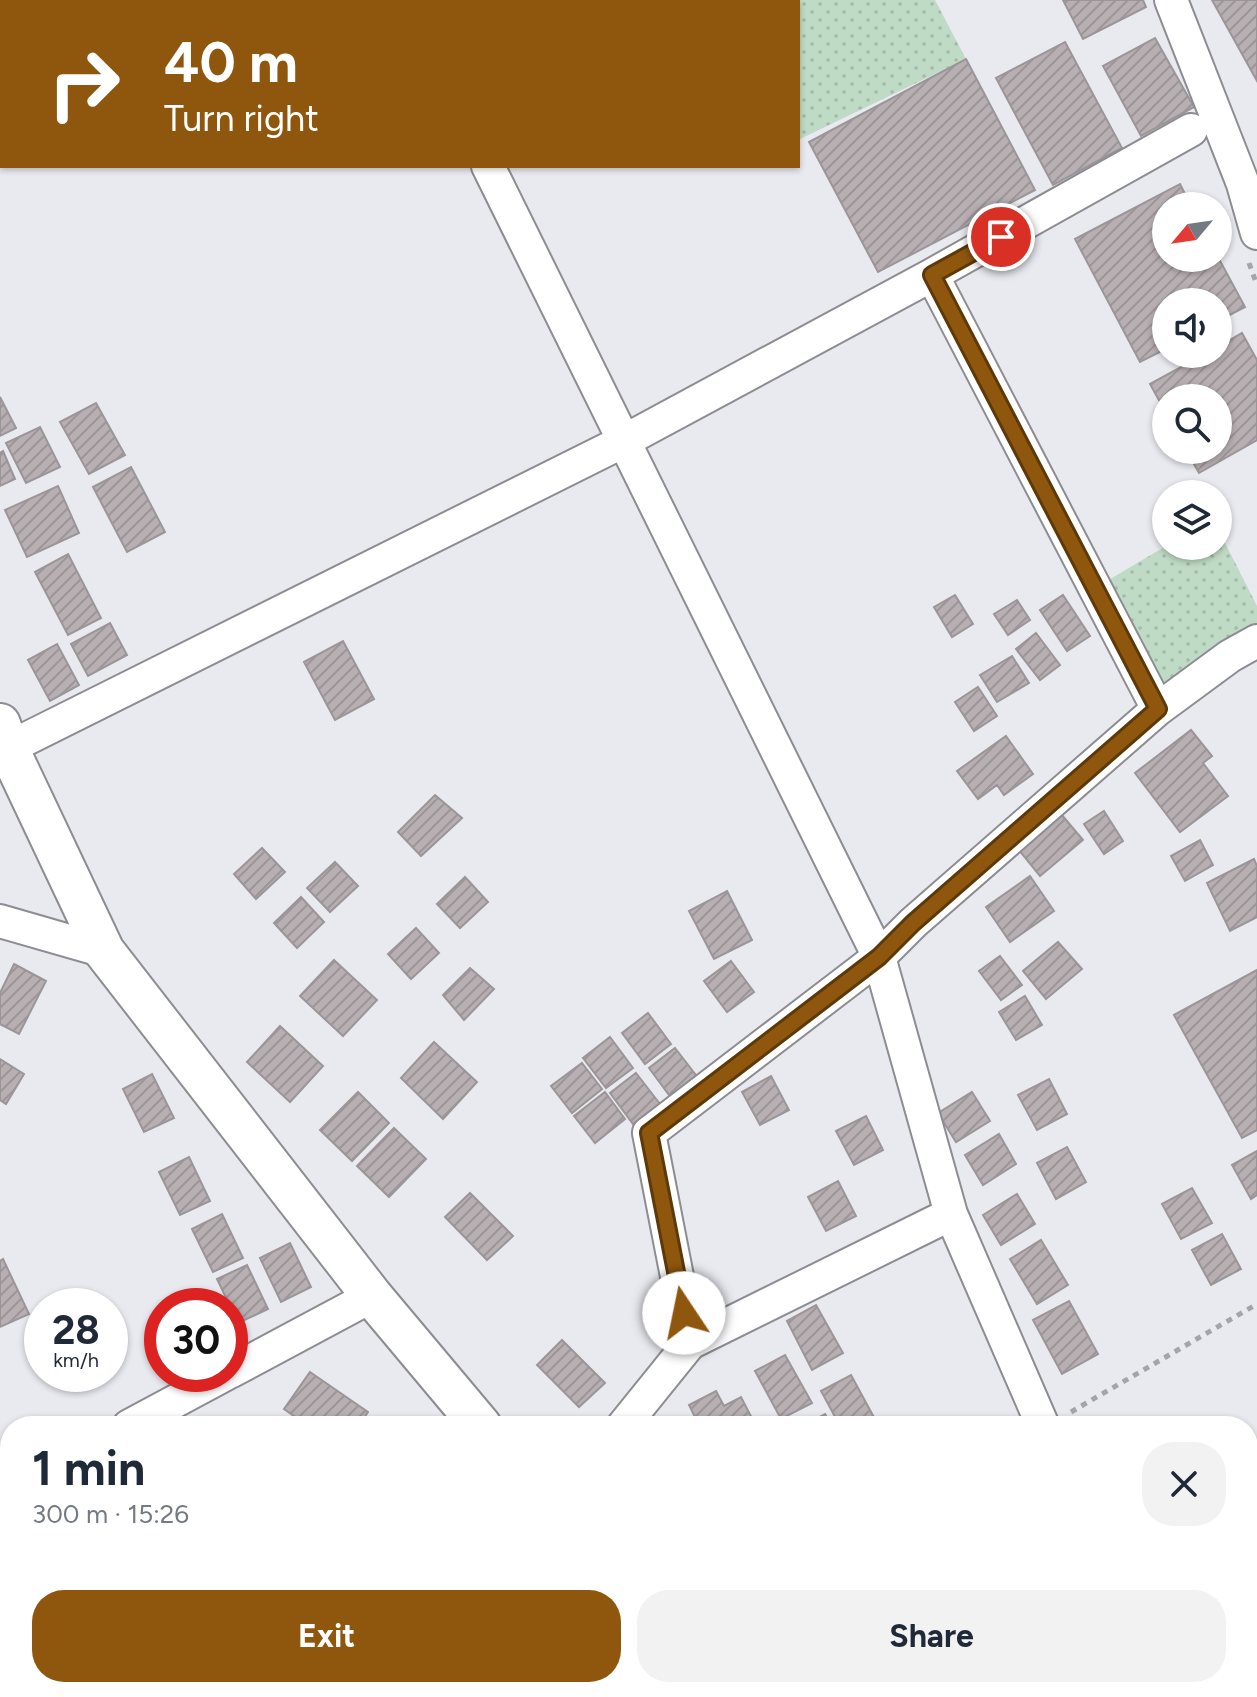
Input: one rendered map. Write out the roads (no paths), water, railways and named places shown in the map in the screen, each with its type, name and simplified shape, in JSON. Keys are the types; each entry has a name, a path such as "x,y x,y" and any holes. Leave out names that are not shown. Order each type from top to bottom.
{"street":[{"path":"1171,0 1250,180 1257,233"},
{"path":"473,1416 372,1296 104,951 3,741 624,441 932,275 1191,130"},
{"path":"489,168 879,957 951,1214 1048,1416"},
{"path":"932,275 1158,709"},
{"path":"690,1343 649,1133 879,957 913,923 1158,709 1230,656 1257,641"},
{"path":"0,921 104,951"},
{"path":"631,1416 690,1343 951,1214"},
{"path":"248,1362 372,1296"},
{"path":"148,1416 193,1392"}]}
